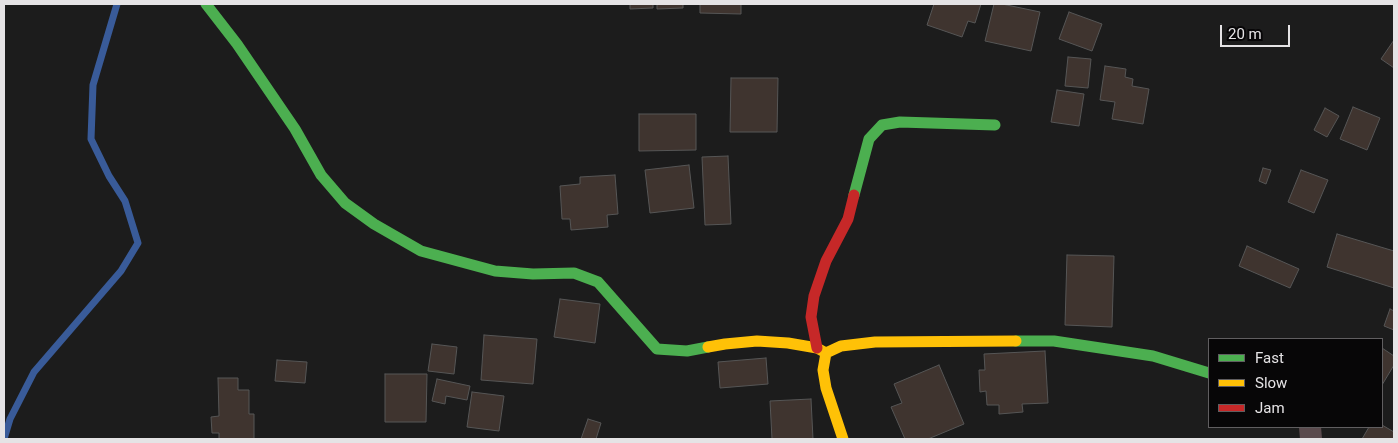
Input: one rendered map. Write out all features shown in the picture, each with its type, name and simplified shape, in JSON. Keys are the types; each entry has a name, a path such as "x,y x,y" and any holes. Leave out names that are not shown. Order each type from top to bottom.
{"street":[{"path":"206,4 237,44 290,122 321,174 345,203 374,224 421,251 495,271 533,274 574,273 598,282 657,350 687,351 725,344 757,341 788,343 822,351 841,346 875,342 1054,341 1153,356 1208,373"},
{"path":"843,439 826,388 822,351 811,317 814,296 826,261 848,219 869,139 882,125 900,122 995,125"}],"building":[{"path":"630,4 653,4 653,8 630,9"},
{"path":"657,4 683,4 683,8 657,9"},
{"path":"700,4 741,4 741,14 700,13"},
{"path":"934,4 981,4 975,23 968,21 962,37 927,25"},
{"path":"994,4 1040,12 1031,51 985,41"},
{"path":"1069,12 1102,24 1092,51 1059,39"},
{"path":"1394,40 1394,68 1381,59"},
{"path":"1068,57 1091,59 1088,88 1065,86"},
{"path":"1105,66 1126,69 1125,77 1133,79 1132,86 1149,89 1143,124 1112,119 1115,102 1100,100"},
{"path":"731,78 778,78 777,132 730,132"},
{"path":"1057,90 1084,94 1079,126 1051,122"},
{"path":"1353,107 1380,118 1367,150 1340,139"},
{"path":"1325,108 1339,116 1327,137 1314,130"},
{"path":"639,114 696,114 696,150 639,151"},
{"path":"728,156 731,224 705,225 702,157"},
{"path":"689,165 694,208 650,213 645,170"},
{"path":"1263,168 1271,170 1266,184 1259,181"},
{"path":"1301,170 1328,180 1314,213 1288,202"},
{"path":"615,175 618,214 607,215 608,227 571,230 570,219 562,219 560,186 580,184 580,177"},
{"path":"1337,234 1394,251 1394,288 1327,267"},
{"path":"1247,246 1299,269 1290,288 1239,266"},
{"path":"1067,255 1114,256 1112,327 1065,325"},
{"path":"560,299 600,304 595,343 554,337"},
{"path":"1390,309 1394,311 1394,330 1384,326"},
{"path":"484,335 537,339 533,384 481,380"},
{"path":"432,344 457,347 454,374 428,371"},
{"path":"1383,349 1394,356 1394,365 1383,383"},
{"path":"1045,351 1048,403 1022,404 1023,412 999,414 999,405 987,405 986,391 980,392 979,370 985,370 984,354"},
{"path":"766,358 768,384 720,388 718,362"},
{"path":"277,360 307,362 305,383 275,381"},
{"path":"939,365 964,424 928,439 905,439 891,407 902,403 894,384"},
{"path":"385,374 427,374 426,422 385,422"},
{"path":"218,378 238,378 238,390 249,390 249,414 254,414 254,439 219,439 219,433 212,433 211,417 219,416"},
{"path":"437,379 470,386 467,400 446,396 445,404 432,401"},
{"path":"472,392 504,396 499,431 467,427"},
{"path":"811,399 813,439 772,439 770,401"},
{"path":"588,419 601,423 596,439 581,439"},
{"path":"1383,426 1394,432 1394,439 1362,439 1368,428 1383,428"}],"waterway":[{"path":"4,439 10,419 34,372 121,271 138,243 125,201 109,176 91,139 93,85 117,4"}],"traffic: fast":[{"path":"206,4 237,44 295,129 321,175 345,203 374,224 421,251 495,271 533,274 574,273 598,282 657,349 687,351 708,347"},
{"path":"854,195 869,139 882,125 900,122 995,125"},
{"path":"1016,341 1054,341 1153,356 1208,373"}],"traffic: slow":[{"path":"708,347 757,341 788,343 817,348 826,353"},
{"path":"843,439 826,388 823,370 826,353 841,346 875,342 1016,341"}],"traffic: jam":[{"path":"817,348 811,317 814,296 826,261 848,219 854,195"}]}
